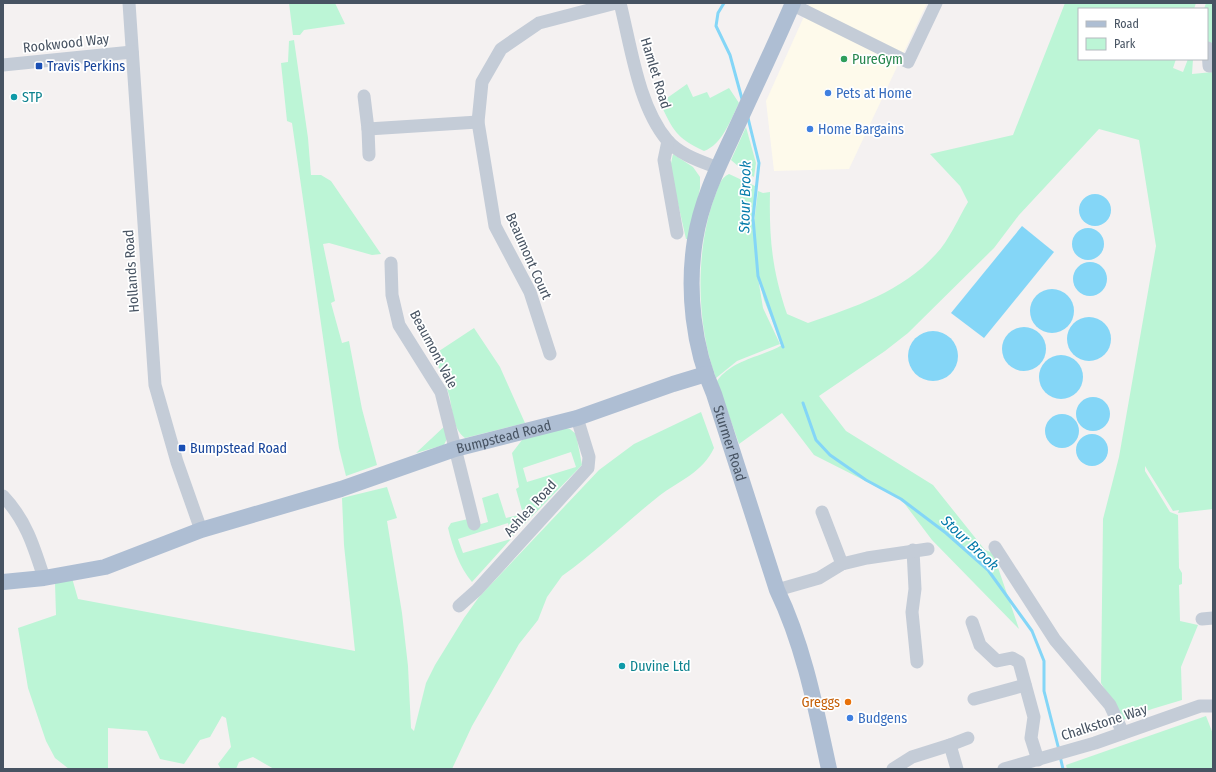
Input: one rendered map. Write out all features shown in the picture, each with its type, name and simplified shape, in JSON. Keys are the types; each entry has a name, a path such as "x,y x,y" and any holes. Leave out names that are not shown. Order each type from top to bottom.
{"main road":[{"name":"Sturmer Road","path":"793,4 707,191 699,218 695,240 692,264 692,284 694,324 706,374 806,669 829,769"},
{"name":"Bumpstead Road","path":"3,582 44,578 105,567 201,530 341,489 455,449 577,418 706,374"}],"street":[{"name":"Hollands Road","path":"129,3 155,385 177,462 201,530"},
{"name":"Beaumont Court","path":"550,354 530,292 495,226 478,122 482,82 501,49 539,24 616,3"},
{"name":"Hamlet Road","path":"620,3 638,76 650,113 668,141 696,160 718,168"},
{"path":"793,4 908,62 936,3"},
{"path":"1208,48 1209,66 1213,66"},
{"name":"Rookwood Way","path":"3,65 132,52"},
{"path":"364,96 369,155"},
{"path":"368,129 478,122"},
{"path":"668,141 664,160 677,233"},
{"name":"Beaumont Vale","path":"391,263 392,295 399,325 441,392 474,524"},
{"name":"Ashlea Road","path":"459,606 477,590 588,468 589,457 577,418"},
{"path":"3,496 29,533 44,578"},
{"path":"822,512 842,564"},
{"path":"995,547 1055,640 1110,705 1124,733"},
{"path":"778,590 819,578 842,564 914,550 928,549"},
{"path":"914,550 915,589 912,612 917,662"},
{"path":"972,622 980,645 997,661 1012,658 1019,662 1034,717 1031,738 1042,759"},
{"path":"974,699 1025,685"},
{"name":"Chalkstone Way","path":"1004,769 1042,759 1124,733 1200,706 1213,706"},
{"path":"893,769 912,757 950,746 968,738"},
{"path":"950,746 957,769"}],"shaded area":[{"path":"810,3 927,3 849,169 774,171 766,101"}],"green space":[{"path":"289,3 335,3 345,24 304,30 300,35 293,35"},
{"path":"1065,3 1196,3 1194,8 1078,8 1078,60 1176,60 1173,68 1183,72 1188,60 1193,60 1192,74 1213,72 1213,509 1178,513 1179,510 1173,511 1145,466 1145,471 1170,512 1178,515 1179,568 1182,573 1182,584 1179,585 1180,621 1198,625 1181,667 1182,700 1123,720 1101,683 1103,519 1119,457 1156,246 1139,140 1099,129 1019,215 994,248 908,333 885,351 819,396 846,431 933,485 985,550 993,553 1019,629 932,540 901,499 814,455 782,413 739,444 717,381 723,374 739,363 782,345 764,300 757,272 763,308 780,344 737,361 716,378 709,357 702,311 700,287 701,263 708,217 718,187 723,178 729,174 755,186 753,231 758,191 763,193 770,192 772,254 782,298 787,314 808,323 860,304 893,288 908,279 923,267 945,243 968,202 960,186 930,154 1013,135"},
{"path":"1206,3 1213,3 1212,44 1208,43 1208,8 1204,8"},
{"path":"294,40 308,138 311,175 321,175 331,181 381,254 372,255 329,243 323,244 335,301 331,303 342,343 349,341 362,409 377,465 346,476 339,448 292,123 287,121 281,63 288,62 289,41"},
{"path":"687,84 693,97 707,92 710,98 729,88 739,103 721,137 710,148 704,151 687,142 676,132 668,120 660,103"},
{"path":"746,127 756,163 754,177 731,160"},
{"path":"673,154 693,167 700,177 700,188 690,239 686,239 670,168"},
{"path":"474,328 500,367 525,423 465,438 455,424 449,395 433,355"},
{"path":"701,412 714,448 704,464 659,496 587,557 562,576 547,597 538,620 519,644 472,726 452,769 274,769 253,757 239,762 236,769 221,769 218,764 231,747 226,718 222,716 210,737 200,740 184,764 160,759 147,731 108,728 108,769 69,769 55,758 46,741 28,688 18,628 56,615 55,583 72,578 78,599 355,651 344,545 342,498 387,487 397,518 387,521 402,613 408,666 411,728 414,731 426,683 435,665 479,597 599,470 634,444"},
{"path":"447,424 449,434 444,445 416,453"},
{"path":"564,428 570,429 576,434 582,465 512,537 508,523 458,539 463,553 511,539 472,582 463,570 452,543 448,528 451,523 468,519 470,527 488,522 482,498 498,493 506,518 523,514 516,489 519,487 512,453 522,440","holes":["571,452 576,467 527,482 523,468"]},
{"path":"1206,716 1213,734 1213,769 1067,769 1066,765"}],"water":[{"path":"1092,194 1098,194 1107,198 1111,210 1107,222 1098,226 1092,226 1083,222 1079,213 1079,207 1083,198"},
{"path":"1022,226 1054,252 984,338 951,313"},
{"path":"1085,228 1091,228 1100,232 1104,244 1100,256 1091,260 1085,260 1076,256 1072,247 1072,241 1076,232"},
{"path":"1090,262 1096,263 1102,267 1106,273 1106,285 1102,291 1096,295 1090,296 1084,295 1078,291 1074,285 1073,279 1074,273 1078,267 1084,263"},
{"path":"1048,289 1056,289 1068,295 1074,307 1074,315 1068,327 1056,333 1048,333 1036,327 1030,315 1030,307 1036,295"},
{"path":"1085,317 1093,317 1105,323 1111,335 1111,343 1105,355 1093,361 1085,361 1073,355 1067,343 1067,335 1073,323"},
{"path":"1020,327 1028,327 1040,333 1046,345 1046,353 1040,365 1028,371 1020,371 1008,365 1002,353 1002,345 1008,333"},
{"path":"928,331 938,331 951,338 958,351 958,361 951,374 938,381 928,381 919,377 912,370 908,361 908,351 912,342 919,335"},
{"path":"1057,355 1065,355 1077,361 1083,373 1083,381 1077,393 1065,399 1057,399 1045,393 1039,381 1039,373 1045,361"},
{"path":"1093,397 1105,402 1110,414 1105,426 1093,431 1081,426 1076,414 1081,402"},
{"path":"1062,414 1074,419 1079,431 1074,443 1062,448 1050,443 1045,431 1050,419"},
{"path":"1089,434 1095,434 1104,438 1108,450 1104,462 1095,466 1089,466 1080,462 1076,453 1076,447 1080,438"}],"waterway":[{"name":"Stour Brook","path":"724,3 718,13 716,26 730,55 742,99"},
{"name":"Stour Brook","path":"748,118 759,163 753,218 758,276 783,347"},
{"name":"Stour Brook","path":"803,403 816,440 830,455 866,480 901,499 946,533 988,570 1032,631 1044,661 1044,691 1059,750"},
{"name":"Stour Brook","path":"1060,756 1063,769"}],"place":[{"name":"PureGym","path":"844,59"},
{"name":"Travis Perkins","path":"39,66"},
{"name":"Pets at Home","path":"828,93"},
{"name":"STP","path":"14,97"},
{"name":"Home Bargains","path":"810,129"},
{"name":"Bumpstead Road","path":"182,448"},
{"name":"Duvine Ltd","path":"622,666"},
{"name":"Greggs","path":"848,702"},
{"name":"Budgens","path":"850,718"}]}
